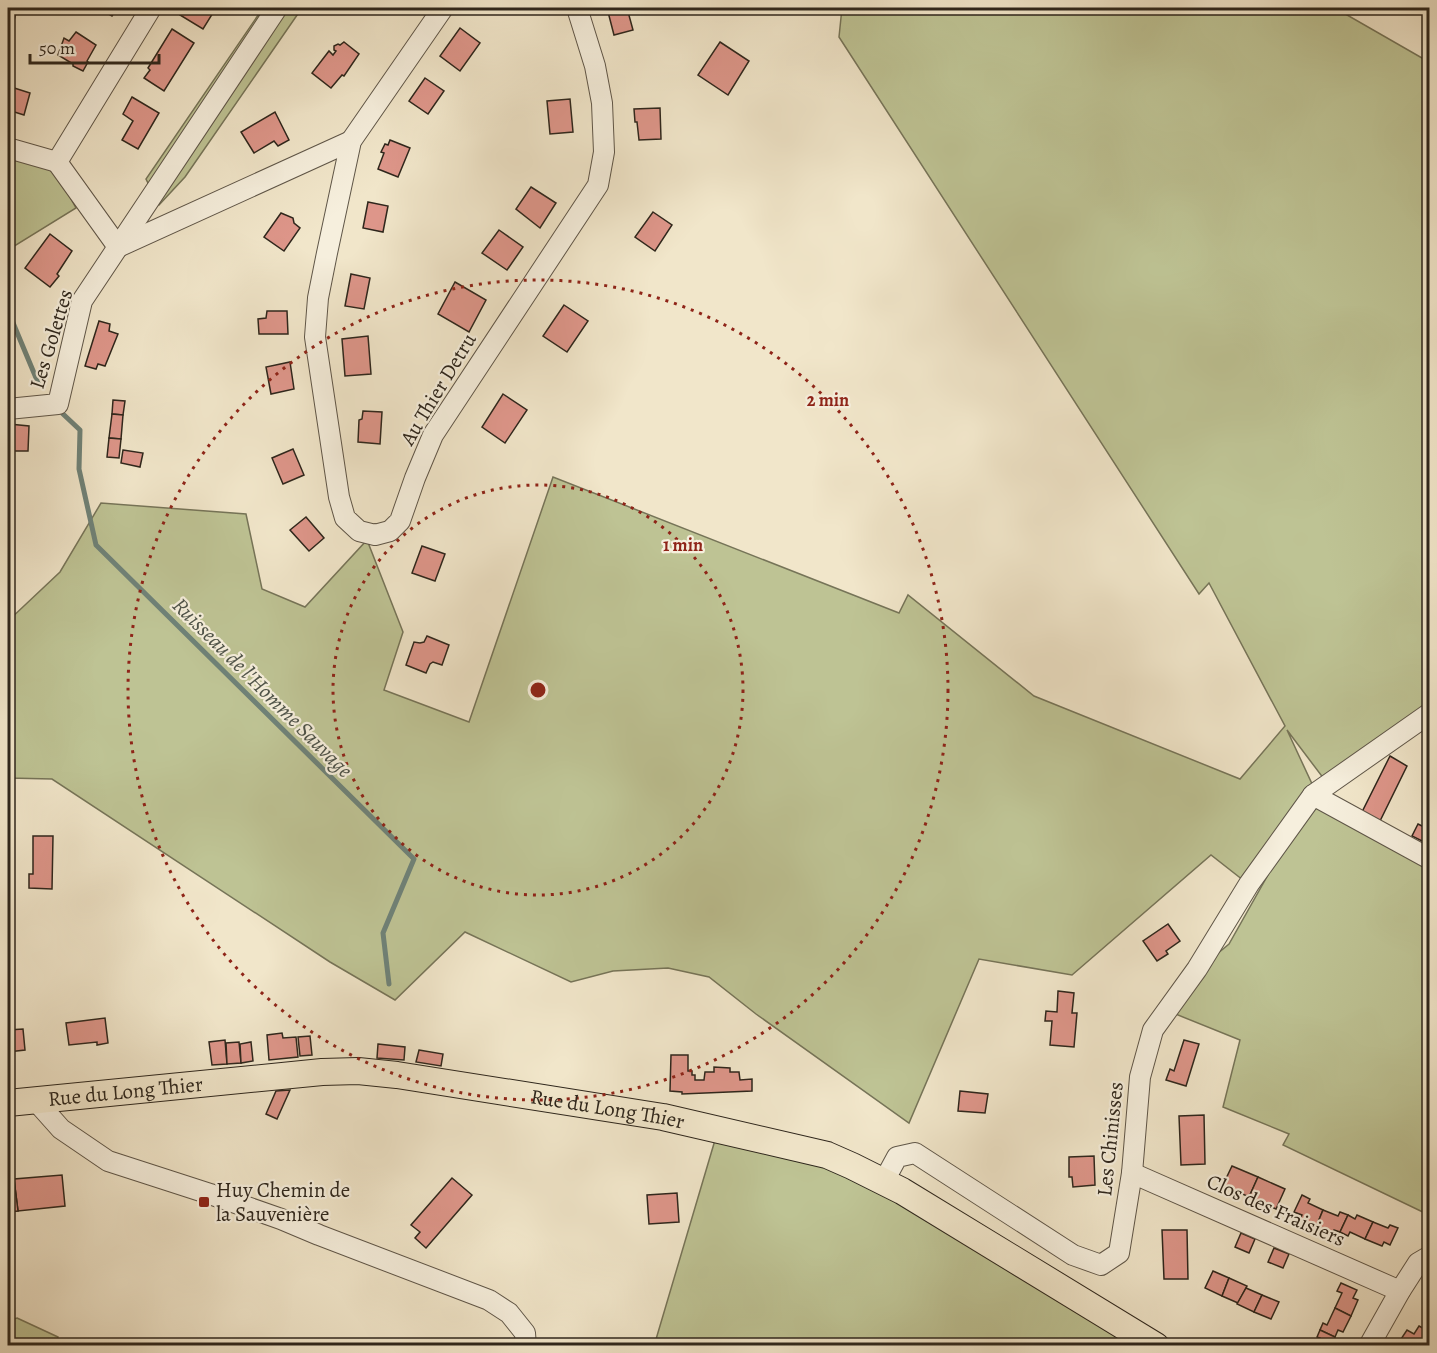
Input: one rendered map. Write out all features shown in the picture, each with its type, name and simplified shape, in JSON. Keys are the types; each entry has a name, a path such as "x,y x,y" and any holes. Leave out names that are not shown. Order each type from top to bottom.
{"main road":[{"name":"Rue du Long Thier","path":"8,1103 322,1072 358,1071 397,1075 663,1118 827,1155 884,1181 1156,1346"}],"street":[{"path":"57,162 151,8"},
{"path":"118,247 278,8"},
{"name":"Au Thier Detru","path":"444,8 351,141 318,298 315,337 339,496 345,518 359,531 375,535 390,531 400,521 433,435 598,185 604,152 602,103 595,66 577,8"},
{"path":"118,247 351,141"},
{"path":"8,148 57,162 118,247"},
{"name":"Les Golettes","path":"8,409 58,404 82,301 118,247"},
{"name":"Les Chinisses","path":"884,1181 897,1157 915,1153 1073,1255 1101,1265 1119,1253 1132,1173 1140,1077 1153,1030 1197,969 1249,884 1312,795 1430,713"},
{"path":"1312,795 1430,859"},
{"path":"36,1101 61,1129 108,1161 281,1219 489,1300 509,1313 525,1333 526,1346"},
{"name":"Clos des Fraisiers","path":"1132,1173 1400,1291"},
{"path":"1369,1346 1418,1263 1430,1256"}],"green space":[{"path":"263,8 302,8 185,177 159,205 146,179"},
{"path":"842,8 1335,8 1429,62 1429,706 1324,779 1287,730 1313,786 1248,884 1211,855 1072,975 979,959 909,1123 756,1014 709,977 668,968 613,971 571,982 465,932 395,1000 330,962 52,779 8,778 8,621 60,572 101,503 246,514 262,589 305,607 367,540 403,632 384,690 469,722 553,477 899,613 908,595 1034,696 1240,779 1285,726 1209,583 1199,594 839,37"},
{"path":"8,153 54,168 76,208 8,250"},
{"path":"1313,795 1333,795 1429,859 1429,1215 1283,1145 1289,1134 1223,1107 1240,1040 1173,1013 1211,959 1229,944"},
{"path":"718,1130 827,1155 1123,1325 1120,1346 654,1346"},
{"path":"17,1318 58,1337 56,1345 8,1345 8,1321"}],"building":[{"path":"8,8 17,8 10,38 8,37"},
{"path":"98,8 117,8 112,16"},
{"path":"185,8 216,8 203,29 180,15"},
{"path":"607,8 627,8 633,30 614,35"},
{"path":"460,28 480,43 460,71 440,56"},
{"path":"172,29 194,43 164,91 144,78"},
{"path":"76,32 96,45 83,71 58,55 64,38 69,41"},
{"path":"344,42 359,54 344,76 342,75 331,88 312,73 329,51 333,55 336,51 334,46"},
{"path":"720,42 749,61 728,95 698,75"},
{"path":"425,78 444,91 428,114 409,101"},
{"path":"8,86 30,93 24,115 8,110"},
{"path":"132,97 159,113 138,149 122,140 133,121 123,114"},
{"path":"570,99 573,132 550,134 547,101"},
{"path":"660,108 661,139 639,140 634,109"},
{"path":"275,112 289,140 278,146 274,141 254,153 241,132"},
{"path":"390,140 410,148 398,177 378,169 384,153 381,152"},
{"path":"531,187 556,203 540,228 516,209"},
{"path":"368,202 388,206 383,232 363,228"},
{"path":"653,212 672,225 655,251 635,237"},
{"path":"281,213 293,218 294,223 300,228 284,251 264,237"},
{"path":"499,230 523,247 507,270 482,253"},
{"path":"50,234 72,251 57,274 59,276 50,287 25,268"},
{"path":"351,274 370,278 364,309 345,306"},
{"path":"455,282 486,300 469,332 438,314"},
{"path":"564,305 588,321 567,352 543,336"},
{"path":"267,311 287,311 288,334 259,334 258,319 266,318"},
{"path":"99,321 110,324 109,331 118,334 105,366 98,364 96,369 85,366"},
{"path":"368,336 371,374 345,376 342,339"},
{"path":"290,362 294,389 271,394 266,367"},
{"path":"503,394 527,410 505,443 482,427"},
{"path":"113,400 125,401 123,415 112,414"},
{"path":"363,411 382,412 380,444 358,442 359,420 362,419"},
{"path":"112,414 123,415 121,439 109,438"},
{"path":"9,424 29,426 28,451 8,451"},
{"path":"109,438 121,439 119,458 107,457"},
{"path":"293,449 304,475 283,484 272,458"},
{"path":"123,450 143,453 140,467 121,463"},
{"path":"306,517 324,538 309,551 290,530"},
{"path":"422,546 445,554 435,581 412,573"},
{"path":"427,636 449,645 442,665 433,662 426,673 406,665 414,642 424,642"},
{"path":"1390,756 1407,766 1380,821 1362,812"},
{"path":"1418,824 1430,830 1430,845 1412,836"},
{"path":"33,836 53,836 52,889 29,888 29,874 33,874"},
{"path":"1168,924 1180,941 1166,951 1168,954 1157,961 1143,941"},
{"path":"1058,991 1074,993 1072,1013 1077,1013 1074,1047 1050,1045 1052,1021 1045,1021 1046,1011 1057,1012"},
{"path":"105,1018 108,1043 69,1045 66,1023"},
{"path":"23,1029 25,1050 8,1052 8,1030"},
{"path":"282,1033 283,1038 296,1037 298,1057 269,1060 267,1035"},
{"path":"310,1036 312,1055 300,1056 298,1037"},
{"path":"225,1040 227,1064 212,1065 209,1042"},
{"path":"1184,1040 1199,1044 1186,1086 1166,1080 1170,1069 1174,1071"},
{"path":"239,1042 241,1063 227,1064 226,1043"},
{"path":"251,1042 253,1061 241,1063 240,1044"},
{"path":"378,1044 405,1047 404,1060 377,1058"},
{"path":"419,1050 443,1054 441,1066 416,1062"},
{"path":"671,1055 688,1055 688,1071 692,1071 695,1080 704,1080 705,1072 714,1072 714,1067 730,1068 730,1072 739,1072 740,1080 752,1079 752,1091 682,1094 682,1092 670,1091"},
{"path":"290,1090 277,1119 266,1114 276,1091"},
{"path":"960,1091 988,1094 985,1113 958,1111"},
{"path":"1204,1115 1205,1164 1181,1165 1179,1116"},
{"path":"1094,1156 1095,1185 1073,1187 1072,1177 1069,1177 1069,1157"},
{"path":"1232,1166 1258,1177 1249,1197 1223,1185"},
{"path":"62,1175 65,1206 18,1211 14,1179"},
{"path":"1258,1177 1285,1189 1276,1209 1249,1197"},
{"path":"452,1178 472,1195 426,1248 415,1238 420,1232 411,1225"},
{"path":"14,1179 18,1211 8,1212 8,1180"},
{"path":"677,1193 679,1222 649,1224 647,1195"},
{"path":"1302,1195 1310,1199 1308,1203 1323,1210 1316,1227 1300,1220 1302,1215 1294,1212"},
{"path":"1323,1210 1338,1216 1340,1212 1348,1215 1340,1232 1334,1230 1332,1234 1316,1227"},
{"path":"1348,1215 1355,1219 1357,1215 1373,1222 1365,1239 1350,1232 1348,1236 1340,1232"},
{"path":"1373,1222 1388,1228 1390,1225 1398,1228 1390,1245 1384,1242 1382,1246 1365,1239"},
{"path":"1162,1230 1187,1230 1188,1279 1164,1279"},
{"path":"1241,1233 1255,1239 1249,1253 1235,1247"},
{"path":"1274,1248 1289,1254 1283,1268 1268,1262"},
{"path":"1213,1271 1229,1278 1222,1296 1205,1288"},
{"path":"1229,1278 1247,1286 1238,1303 1222,1296"},
{"path":"1341,1283 1357,1290 1353,1298 1358,1300 1351,1316 1335,1308 1342,1293 1337,1291"},
{"path":"1246,1288 1262,1295 1254,1312 1237,1304"},
{"path":"1262,1295 1279,1302 1271,1319 1254,1312"},
{"path":"1335,1308 1351,1316 1343,1332 1338,1330 1335,1337 1320,1330 1323,1323 1327,1325"},
{"path":"1419,1326 1430,1332 1428,1346 1411,1346 1401,1339 1407,1330 1414,1334"},
{"path":"1320,1330 1335,1337 1332,1344 1337,1346 1317,1346"},
{"path":"595,1339 599,1346 580,1346"},
{"path":"1401,1339 1411,1346 1396,1346"}],"waterway":[{"name":"Ruisseau de l'Homme Sauvage","path":"8,314 39,385"},
{"name":"Ruisseau de l'Homme Sauvage","path":"63,414 80,430 79,469 96,545 414,859 383,933 389,984"}],"place":[{"name":"Huy Chemin de la Sauvenière","path":"204,1202"}]}
